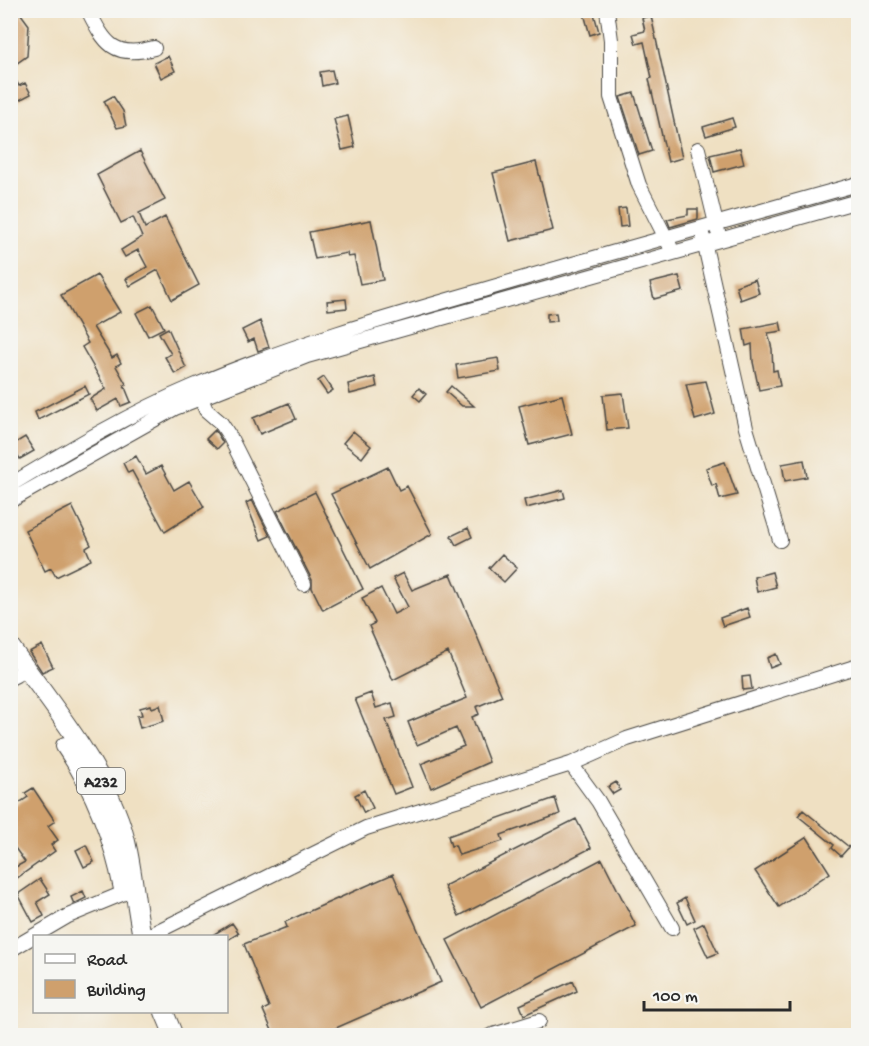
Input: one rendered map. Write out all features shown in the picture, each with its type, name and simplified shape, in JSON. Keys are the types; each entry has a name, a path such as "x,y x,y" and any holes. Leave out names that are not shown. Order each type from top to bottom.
{"main road":[{"name":"A232","path":"10,646 87,758 116,811 129,856 142,935"},
{"name":"A232","path":"12,674 70,754 97,801 110,832 132,935"},
{"path":"154,1013 163,1035"},
{"path":"165,1013 174,1035"}],"street":[{"path":"88,10 107,43 114,48 135,53 154,48"},
{"path":"607,10 611,40 611,97 639,185 673,253"},
{"path":"698,149 720,240"},
{"path":"10,485 87,439 198,390 358,326 858,184"},
{"path":"10,501 198,390 307,356 858,201"},
{"path":"701,228 746,428 780,540"},
{"path":"198,390 206,410 221,423 230,437 304,584"},
{"path":"150,935 366,828 571,764 627,739 858,666"},
{"path":"571,764 598,801 672,928"},
{"path":"36,935 68,916 124,894"},
{"path":"10,950 33,937"},
{"path":"490,1035 539,1021"}],"building":[{"path":"10,10 18,10 29,25 27,56 10,68"},
{"path":"583,10 593,10 599,32 590,35"},
{"path":"651,16 682,158 668,162 649,79 652,78 644,42 636,44 633,34 645,31 642,18"},
{"path":"168,56 175,71 161,78 154,63"},
{"path":"332,70 335,83 322,86 320,72"},
{"path":"10,71 19,86 25,83 31,94 10,105"},
{"path":"634,93 652,151 639,155 620,97"},
{"path":"113,96 123,111 126,126 117,128 104,101"},
{"path":"348,116 355,147 342,150 334,119"},
{"path":"732,118 735,127 706,136 703,127"},
{"path":"740,148 744,164 714,172 710,155"},
{"path":"140,151 165,200 139,213 145,228 165,217 199,285 172,300 158,270 130,286 126,279 147,267 138,250 125,257 121,250 142,237 133,217 121,223 97,175"},
{"path":"536,162 553,230 510,241 493,173"},
{"path":"626,208 628,226 620,227 618,209"},
{"path":"688,209 698,209 698,219 670,227 667,219 688,215"},
{"path":"371,220 383,280 360,284 354,256 348,257 347,253 315,259 309,232"},
{"path":"97,275 120,312 93,327 112,358 117,355 121,363 116,366 126,384 124,385 131,402 121,406 118,399 97,411 90,399 106,389 82,347 88,343 61,295"},
{"path":"679,276 683,291 654,299 650,283"},
{"path":"755,279 759,293 740,300 736,286"},
{"path":"346,299 347,308 328,310 327,301"},
{"path":"152,305 164,328 148,336 136,313"},
{"path":"556,313 557,321 547,322 547,314"},
{"path":"260,321 269,347 258,351 254,339 248,342 242,330"},
{"path":"780,322 782,331 768,333 772,349 773,371 777,370 780,386 759,390 752,344 746,346 743,329"},
{"path":"168,328 186,368 175,374 165,357 171,354 159,333"},
{"path":"498,358 500,371 458,378 456,365"},
{"path":"324,377 333,390 327,394 318,381"},
{"path":"375,377 377,387 350,394 348,384"},
{"path":"706,381 715,414 695,420 686,384"},
{"path":"85,386 89,394 38,420 35,412"},
{"path":"451,386 474,406 462,406 446,392"},
{"path":"419,388 426,394 420,401 413,395"},
{"path":"623,393 628,428 607,430 603,395"},
{"path":"562,395 572,434 529,445 519,406"},
{"path":"289,403 296,419 260,434 253,418"},
{"path":"215,430 223,443 217,449 206,439"},
{"path":"353,431 371,446 362,458 343,443"},
{"path":"25,437 34,451 20,459 12,445"},
{"path":"136,456 146,474 161,466 174,490 189,481 204,507 165,532 132,471 128,473 123,463"},
{"path":"804,460 807,477 785,481 782,464"},
{"path":"725,462 737,495 720,499 716,484 712,486 706,468"},
{"path":"388,467 399,490 407,486 432,534 370,569 331,494"},
{"path":"563,490 565,498 526,508 524,500"},
{"path":"315,492 363,589 323,610 312,588 312,580 277,511"},
{"path":"252,500 270,536 261,540 246,503"},
{"path":"72,506 91,545 86,548 91,560 56,577 51,568 45,571 25,530"},
{"path":"468,528 472,537 456,545 451,536"},
{"path":"502,554 517,568 504,582 489,568"},
{"path":"772,572 776,587 757,592 754,577"},
{"path":"403,573 412,590 451,574 502,696 476,707 479,714 472,717 489,762 431,788 421,764 464,746 456,728 417,745 408,722 467,698 448,652 393,680 369,626 375,623 362,598 381,588 394,614 408,607 393,578"},
{"path":"747,608 750,617 723,626 720,618"},
{"path":"42,645 53,667 42,672 29,652"},
{"path":"776,654 780,664 770,668 767,658"},
{"path":"750,676 752,689 743,690 742,677"},
{"path":"371,693 376,708 392,703 396,717 386,720 412,787 394,794 355,699"},
{"path":"151,705 152,708 160,705 164,721 140,728 137,716 142,715 140,708"},
{"path":"616,782 620,790 613,794 608,787"},
{"path":"33,788 55,821 48,826 58,840 51,845 55,851 10,883 10,870 25,862 15,848 10,851 10,809 28,797 25,793"},
{"path":"364,790 373,808 364,813 355,795"},
{"path":"555,798 560,814 501,835 503,841 459,855 455,845 451,846 448,836"},
{"path":"803,810 849,847 841,856 832,848 834,845 798,816"},
{"path":"576,819 591,848 459,916 444,886"},
{"path":"807,837 830,873 779,907 755,871"},
{"path":"86,845 94,862 84,867 76,850"},
{"path":"602,859 636,926 481,1007 447,940"},
{"path":"393,874 441,982 320,1035 274,1035 263,1010 269,1007 244,944 287,927 285,922"},
{"path":"40,879 50,894 37,902 44,916 33,922 18,894"},
{"path":"83,891 86,898 74,904 71,897"},
{"path":"685,898 695,920 687,924 677,903"},
{"path":"232,923 239,933 228,940 228,935 213,935"},
{"path":"704,923 718,953 708,957 694,928"},
{"path":"573,981 577,991 524,1015 520,1005"}]}
